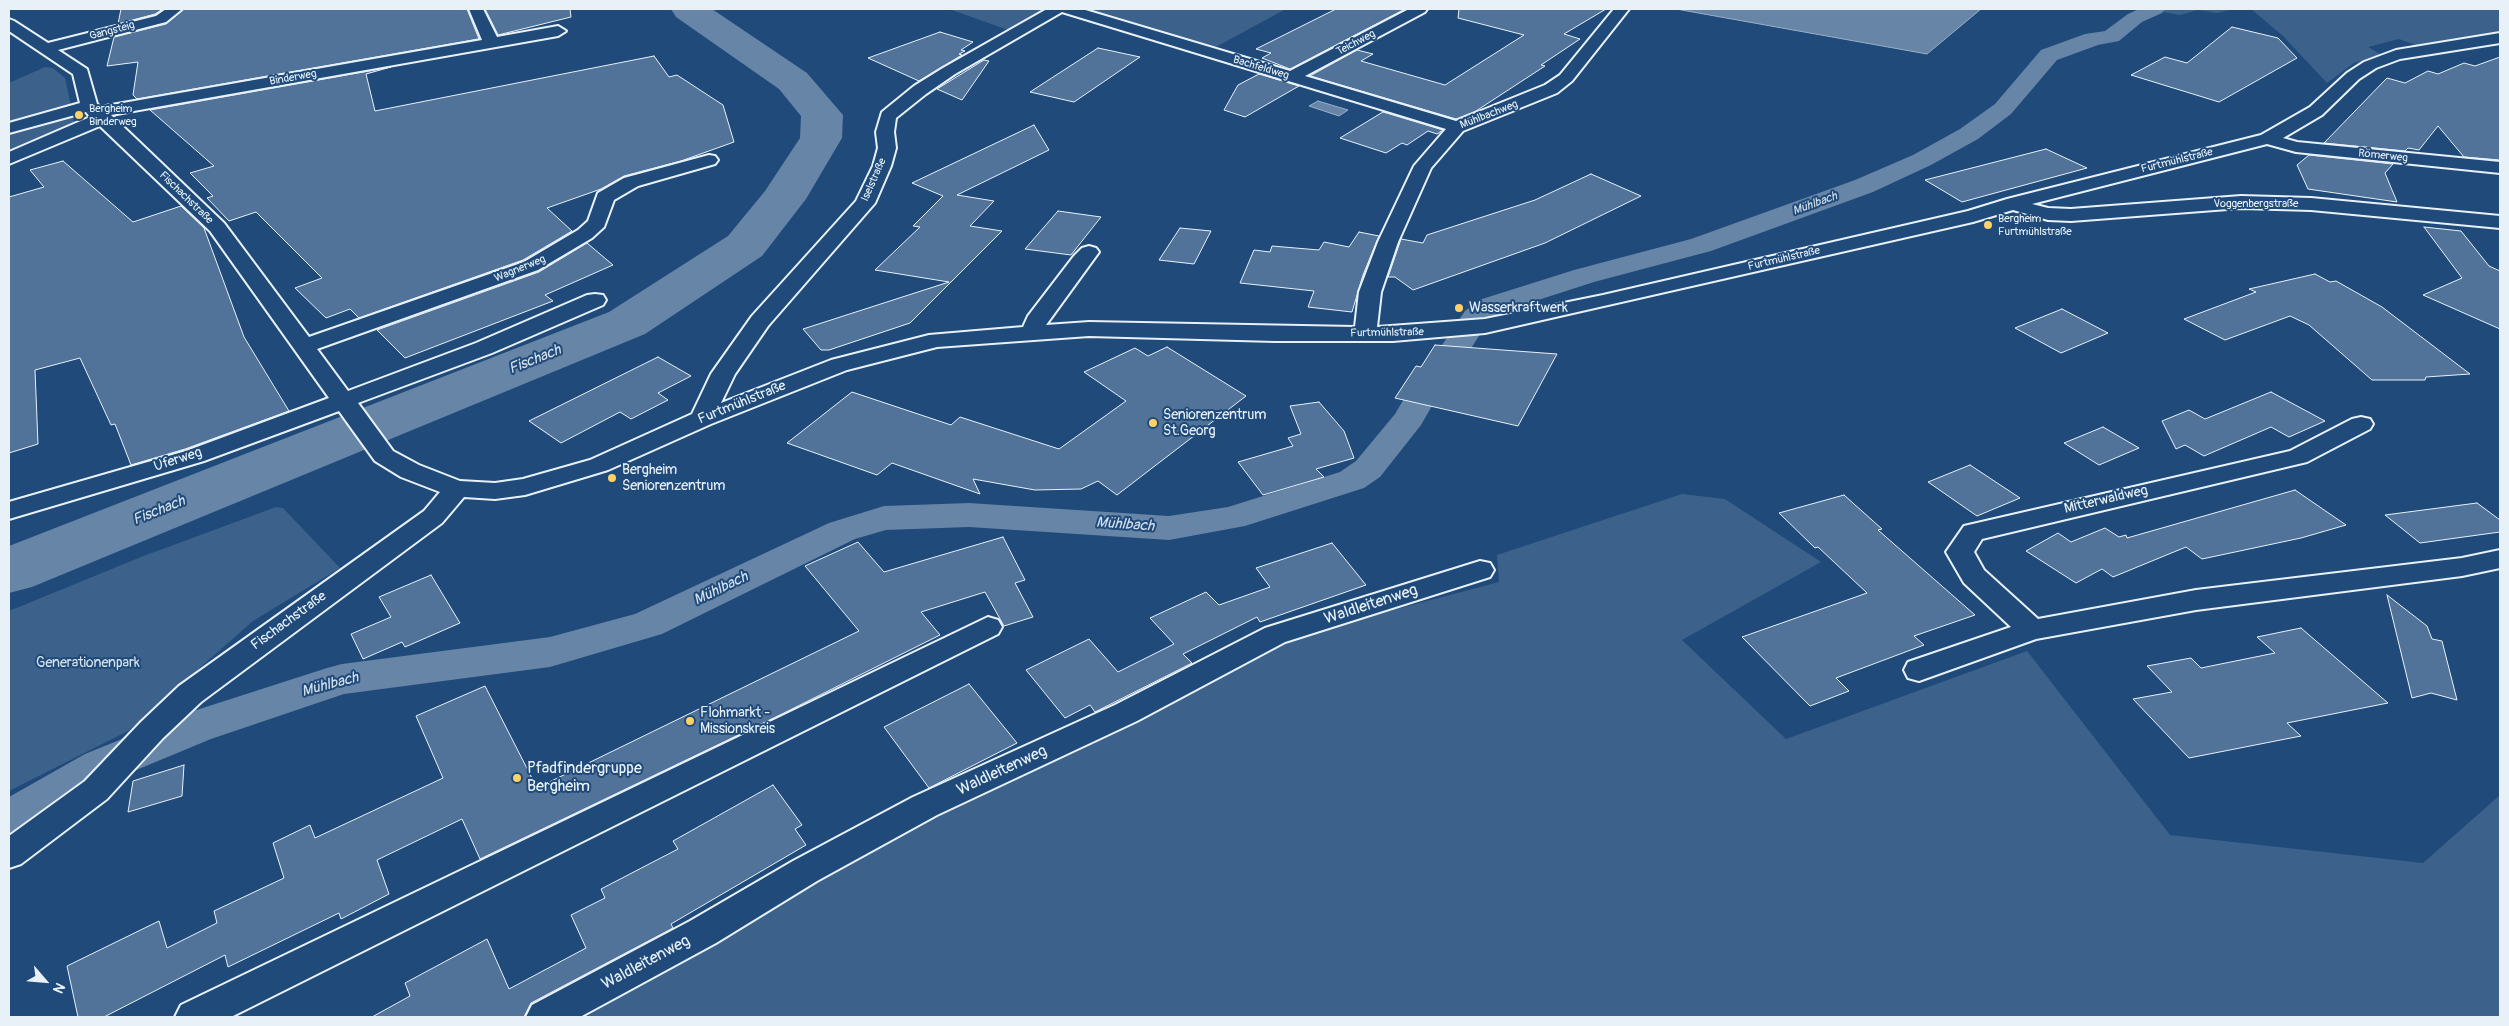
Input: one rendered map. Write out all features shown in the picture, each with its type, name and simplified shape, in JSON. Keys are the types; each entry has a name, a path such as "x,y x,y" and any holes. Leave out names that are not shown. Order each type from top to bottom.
{"street":[{"name":"Gangsteig","path":"47,48 162,19 175,9"},
{"path":"476,9 491,42"},
{"name":"Iselstraße","path":"702,418 723,374 760,321 865,203 888,148 885,132 888,116 920,90 949,71 1057,9"},
{"name":"Bachfeldweg","path":"1067,9 1457,127"},
{"name":"Teichweg","path":"1291,77 1420,9"},
{"name":"Mühlbachweg","path":"1364,334 1370,292 1388,242 1424,166 1457,127 1551,89 1581,62 1622,9"},
{"path":"9,24 81,72 96,112"},
{"name":"Binderweg","path":"96,112 558,31"},
{"name":"Furtmühlstraße","path":"457,489 495,491 525,487 599,465 702,418 839,365 937,340 1088,329 1275,334 1364,334 1438,331 1485,326 1603,301 1973,216 2014,203 2267,139 2316,111 2353,76 2370,65 2419,50 2500,38"},
{"path":"9,128 96,112"},
{"path":"9,159 79,127 96,112"},
{"name":"Fischachstraße","path":"9,854 96,790 152,730 197,688 433,517 457,489 410,471 384,456 216,227 96,112"},
{"name":"Römerweg","path":"2267,139 2296,147 2500,168"},
{"name":"Wagnerweg","path":"304,346 531,266 586,234 597,223 604,197 630,182 709,160"},
{"name":"Voggenbergstraße","path":"2014,203 2027,209 2048,214 2071,215 2166,206 2241,202 2311,204 2500,222"},
{"path":"1033,333 1036,321 1089,252"},
{"path":"344,399 484,348 595,300"},
{"name":"Uferweg","path":"9,511 195,456 344,399"},
{"name":"Mitterwaldweg","path":"2032,630 1974,576 1960,552 1973,532 2298,457 2361,424"},
{"path":"1919,670 2032,630 2196,600 2462,567 2500,559"},
{"name":"Waldleitenweg","path":"545,1017 702,932 805,871 925,806 1126,713 1275,635 1480,570"},
{"path":"194,1017 988,627"}],"green space":[{"path":"949,9 1047,9 1011,31"},
{"path":"1078,9 1286,9 1212,49"},
{"path":"2148,9 2234,9 2217,13 2198,10 2180,15"},
{"path":"2251,9 2500,9 2500,32 2418,46 2399,39 2368,47 2382,55 2354,63 2327,83 2283,36"},
{"path":"45,67 53,68 65,78 75,125 9,156 9,83"},
{"path":"1682,494 1725,499 1821,562 1682,640 1786,739 2027,651 2170,835 2423,863 2500,795 2500,1017 586,1017 908,822 1280,640 1499,582 1497,555"},
{"name":"Generationenpark","path":"276,507 283,508 340,568 253,621 128,731 9,791 9,611 141,557"}],"shaded area":[{"path":"1676,9 1981,9 1927,54"},
{"path":"1318,101 1348,110 1339,116 1309,106"}],"building":[{"path":"121,9 163,9 155,14 118,24"},
{"path":"184,9 467,9 479,39 137,99 133,95 138,62 107,66 114,37 166,24"},
{"path":"485,9 570,9 571,17 498,35"},
{"path":"1336,9 1405,9 1290,69 1262,58 1271,53 1256,49"},
{"path":"1459,9 1606,9 1564,34 1580,39 1541,65 1545,66 1476,111 1456,119 1310,76 1357,50 1373,54 1361,61 1445,85 1524,35 1458,18"},
{"path":"2232,27 2278,38 2297,58 2219,102 2131,75 2165,57 2187,63"},
{"path":"940,32 973,42 961,50 965,51 959,54 962,55 919,81 868,58"},
{"path":"1098,48 1140,57 1074,102 1030,92"},
{"path":"654,56 669,77 677,75 723,105 734,142 681,161 624,176 601,189 547,208 572,231 523,260 359,318 350,309 326,318 295,288 322,278 256,212 229,221 207,198 213,196 190,173 214,166 150,110 391,67 366,74 375,111"},
{"path":"2500,57 2500,160 2464,157 2438,126 2419,150 2408,148 2405,151 2324,143 2387,78 2405,83 2428,71 2438,74 2464,63 2475,66"},
{"path":"984,60 989,61 962,100 937,89"},
{"path":"1259,74 1299,86 1245,117 1224,110 1238,85"},
{"path":"1383,112 1443,130 1437,134 1428,131 1407,145 1402,143 1386,153 1340,138"},
{"path":"1034,125 1049,150 957,195 994,201 970,226 1002,231 910,323 829,350 821,350 803,329 949,282 875,270 920,227 913,226 943,196 912,183"},
{"path":"2046,149 2087,168 1962,202 1925,180"},
{"path":"2309,155 2393,164 2385,173 2397,202 2308,189 2297,165"},
{"path":"63,161 133,222 181,206 204,228 244,337 289,411 185,449 131,465 115,424 111,425 80,358 35,370 38,444 9,453 9,197 44,187 30,170"},
{"path":"1591,174 1641,196 1545,243 1413,290 1395,277 1388,277 1401,239 1423,243 1427,235 1535,200"},
{"path":"1058,211 1101,217 1071,255 1025,249"},
{"path":"2424,227 2461,231 2489,266 2500,271 2500,329 2423,295 2462,278"},
{"path":"1180,228 1211,231 1194,264 1159,260"},
{"path":"1359,232 1379,236 1363,275 1352,312 1308,307 1314,291 1240,283 1254,250 1270,252 1272,246 1319,250 1324,242 1349,247"},
{"path":"587,243 613,265 545,295 553,301 405,358 377,330 539,272"},
{"path":"2315,274 2330,282 2336,281 2382,307 2470,374 2426,377 2425,380 2372,380 2309,325 2290,316 2225,340 2184,319 2256,292 2249,289"},
{"path":"2062,309 2108,333 2061,353 2015,328"},
{"path":"1435,345 1557,354 1518,426 1395,398 1416,366 1421,367"},
{"path":"1167,347 1246,396 1117,495 1098,481 1081,489 1035,490 973,479 980,494 892,463 877,475 787,443 852,392 951,425 960,417 1059,449 1126,401 1084,372 1135,348 1148,356"},
{"path":"658,357 691,376 658,393 668,400 631,419 620,412 561,443 529,421"},
{"path":"2271,392 2325,421 2289,437 2271,427 2204,456 2185,445 2176,449 2162,421 2189,410 2205,419"},
{"path":"1319,402 1344,431 1354,458 1316,469 1324,477 1263,495 1238,462 1293,446 1288,438 1301,434 1290,406"},
{"path":"2103,427 2139,448 2099,465 2064,443"},
{"path":"1970,465 2020,498 1977,516 1928,482"},
{"path":"2295,490 2346,525 2301,538 2202,559 2186,547 2113,577 2102,569 2076,583 2026,551 2058,533 2071,542 2105,528 2119,537 2126,535 2127,538"},
{"path":"1844,495 1882,529 1878,530 1975,615 1914,636 1924,645 1836,678 1849,691 1810,706 1742,637 1867,593 1818,547 1815,548 1779,513"},
{"path":"2477,503 2500,520 2500,532 2420,543 2385,515"},
{"path":"1003,537 1025,580 1015,583 1033,617 1004,626 985,592 921,612 940,635 782,714 480,859 462,819 377,860 389,894 341,919 339,913 228,967 225,955 104,1017 78,1017 67,966 159,921 167,948 217,923 214,911 284,878 273,843 310,825 315,838 443,778 416,716 485,686 537,788 859,631 805,566 858,542 884,572"},
{"path":"1332,543 1366,585 1260,622 1257,617 1183,654 1192,663 1095,712 1090,705 1065,718 1026,670 1089,639 1118,672 1174,644 1150,618 1206,592 1219,605 1270,587 1256,568"},
{"path":"431,575 460,623 405,647 402,642 363,659 351,634 391,617 379,597"},
{"path":"2387,595 2427,626 2432,639 2442,641 2457,700 2431,693 2412,698"},
{"path":"2301,628 2388,703 2287,723 2301,736 2189,758 2133,699 2172,692 2147,666 2191,658 2201,668 2275,653 2257,637"},
{"path":"969,684 1017,743 929,788 884,727"},
{"path":"184,765 182,796 128,812 133,781"},
{"path":"773,785 802,825 795,829 806,845 671,924 673,928 531,1003 524,1017 372,1017 410,996 405,983 487,939 509,989 586,948 571,915 605,898 601,889 678,849 673,841"}],"waterway":[{"name":"Fischach","path":"9,571 627,323 745,246 783,199 821,138 822,115 793,81 689,9"},
{"name":"Mühlbach","path":"1454,351 1476,317 1490,306 1584,276 1701,245 1864,186 1922,160 1969,134 2003,109 2049,55 2093,39 2111,36 2131,23 2135,18 2155,9"},
{"name":"Mühlbach","path":"9,819 101,766 196,727 342,679 550,652 648,624 842,531 884,518 969,515 1169,528 1232,518 1352,480 1368,469 1409,418 1417,404"}],"place":[{"name":"Bergheim Binderweg","path":"79,115"},
{"name":"Bergheim Furtmühlstraße","path":"1988,225"},
{"name":"Wasserkraftwerk","path":"1459,308"},
{"name":"Seniorenzentrum St.Georg","path":"1153,423"},
{"name":"Bergheim Seniorenzentrum","path":"612,478"},
{"name":"Flohmarkt - Missionskreis","path":"690,721"},
{"name":"Pfadfindergruppe Bergheim","path":"517,778"}]}
